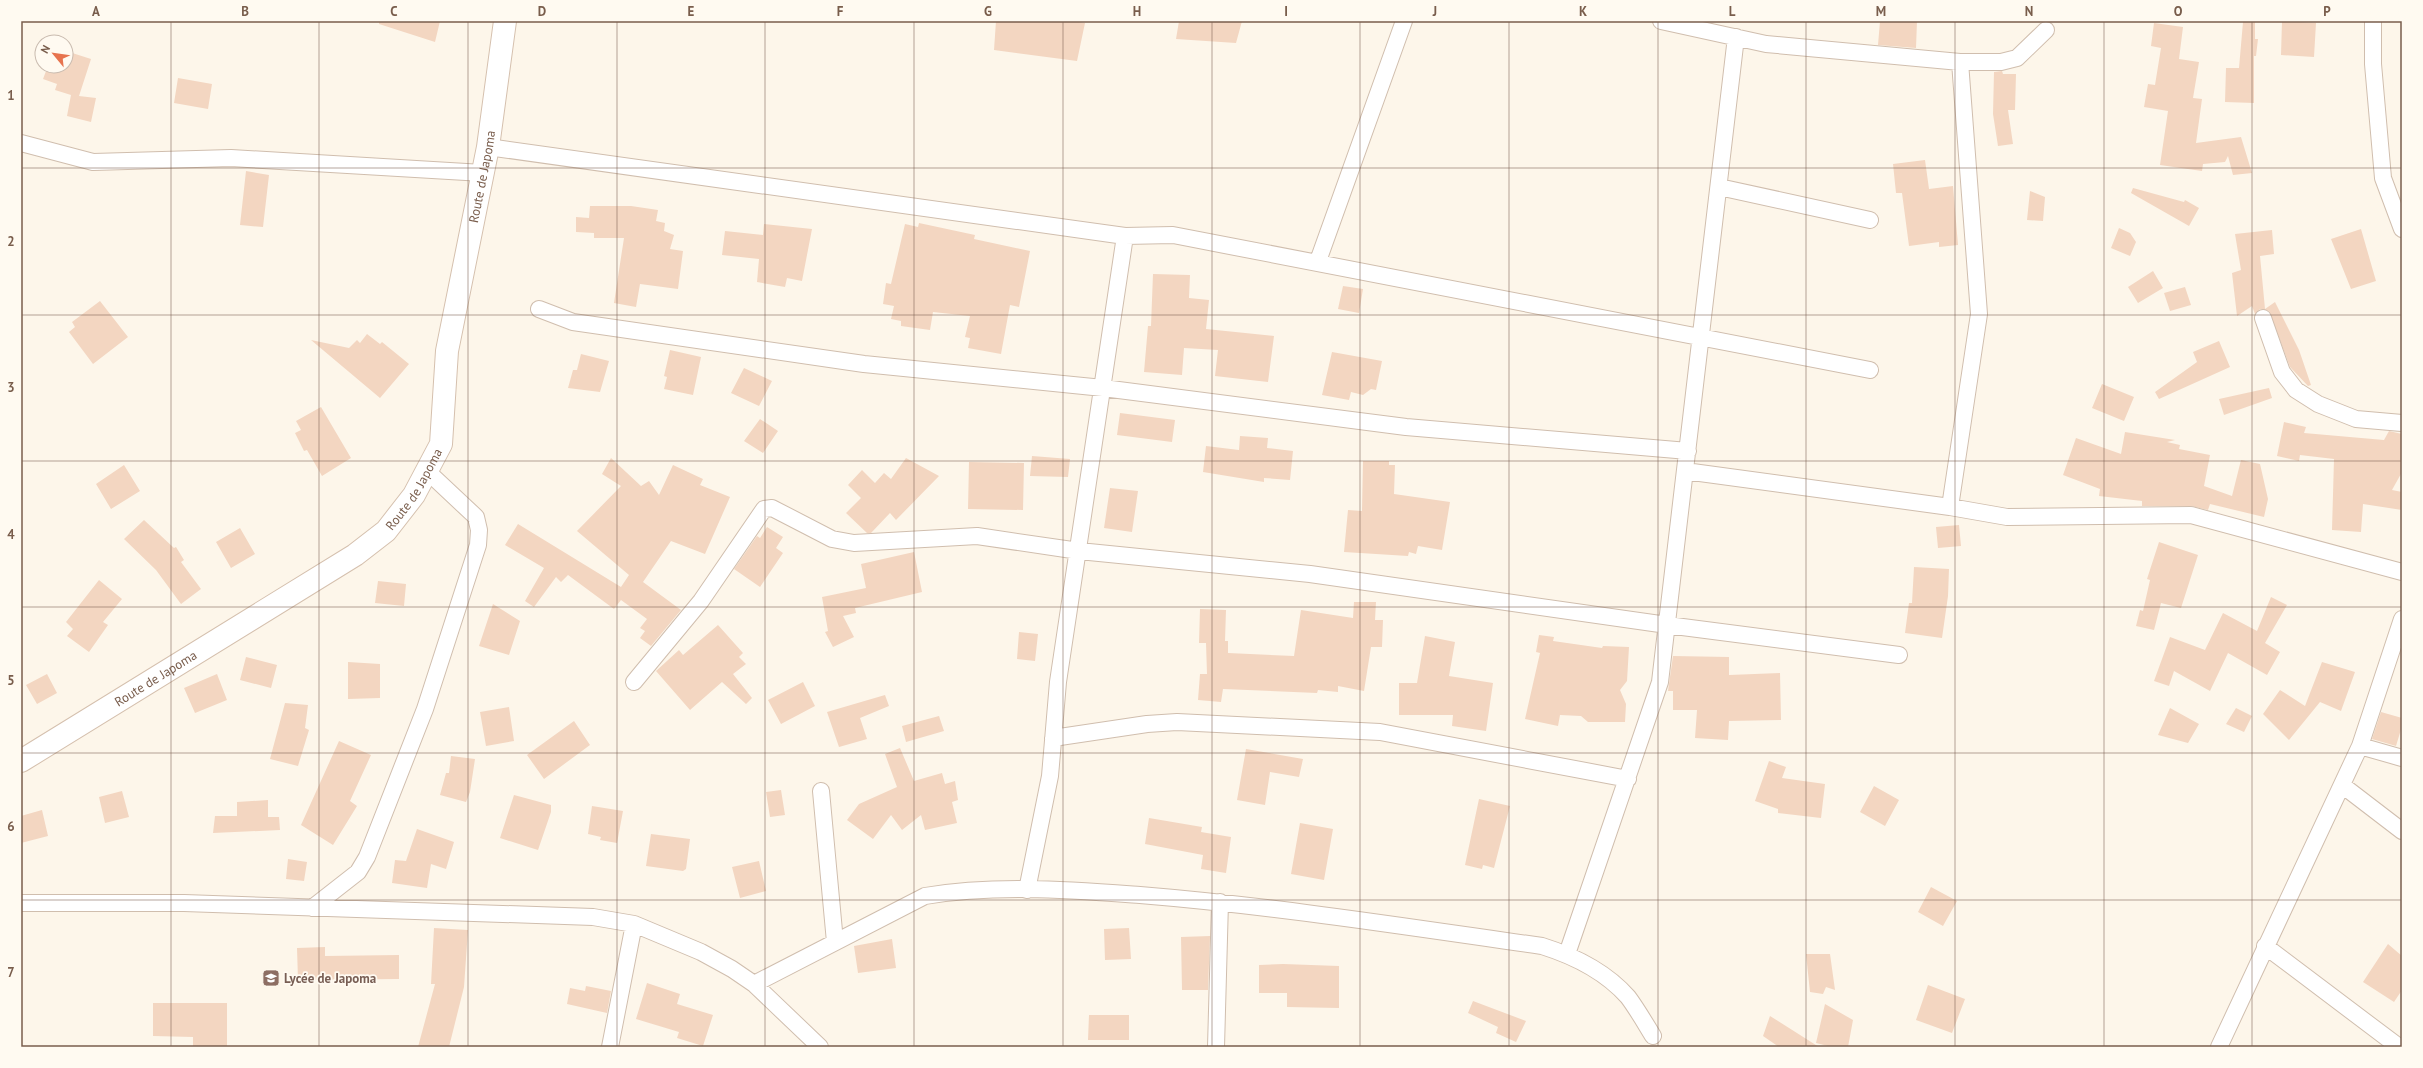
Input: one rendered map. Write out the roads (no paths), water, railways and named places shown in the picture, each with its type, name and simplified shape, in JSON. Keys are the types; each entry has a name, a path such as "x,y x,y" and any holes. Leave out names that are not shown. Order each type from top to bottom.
{"street":[{"name":"Route de Japoma","path":"21,761 355,555 386,531 414,495 441,444 447,350 484,173 505,21"},
{"path":"1318,261 1404,21"},
{"path":"1661,21 1736,37 1807,49 1960,62 2001,62 2017,58 2046,30"},
{"path":"2373,21 2373,64 2383,178 2402,229"},
{"path":"1568,954 1660,682 1736,37"},
{"path":"1950,507 1978,314 1960,62"},
{"path":"21,143 93,162 231,158 484,173"},
{"path":"488,147 1126,236 1173,235 1318,261 1870,370"},
{"path":"1718,187 1870,220"},
{"path":"1026,890 1050,776 1058,682 1126,236"},
{"path":"539,309 573,322 864,364 1103,388 1406,427 1688,451"},
{"path":"2263,318 2282,372 2296,390 2318,404 2356,419 2402,423"},
{"path":"312,908 358,872 367,857 425,709 478,545 479,530 476,516 427,471"},
{"path":"1685,471 1950,507 2007,517 2191,516 2402,572"},
{"path":"634,682 701,601 764,509 778,510 818,532 832,538 854,543 977,536 1079,551 1310,574 1667,625 1899,655"},
{"path":"2219,1047 2360,746 2402,619"},
{"path":"1053,738 1147,724 1177,722 1380,732 1628,779"},
{"path":"2360,746 2402,758"},
{"path":"2342,785 2402,831"},
{"path":"821,791 835,942"},
{"path":"754,984 925,896 944,892 1078,890 1220,902 1542,946 1568,954 1605,976 1628,998 1653,1036"},
{"path":"1216,1047 1220,902"},
{"path":"21,903 184,903 593,917 634,924 701,952 754,984 820,1047"},
{"path":"610,1047 634,924"},
{"path":"2265,946 2399,1047"}],"place":[{"name":"Lycée de Japoma","path":"271,978"}]}
